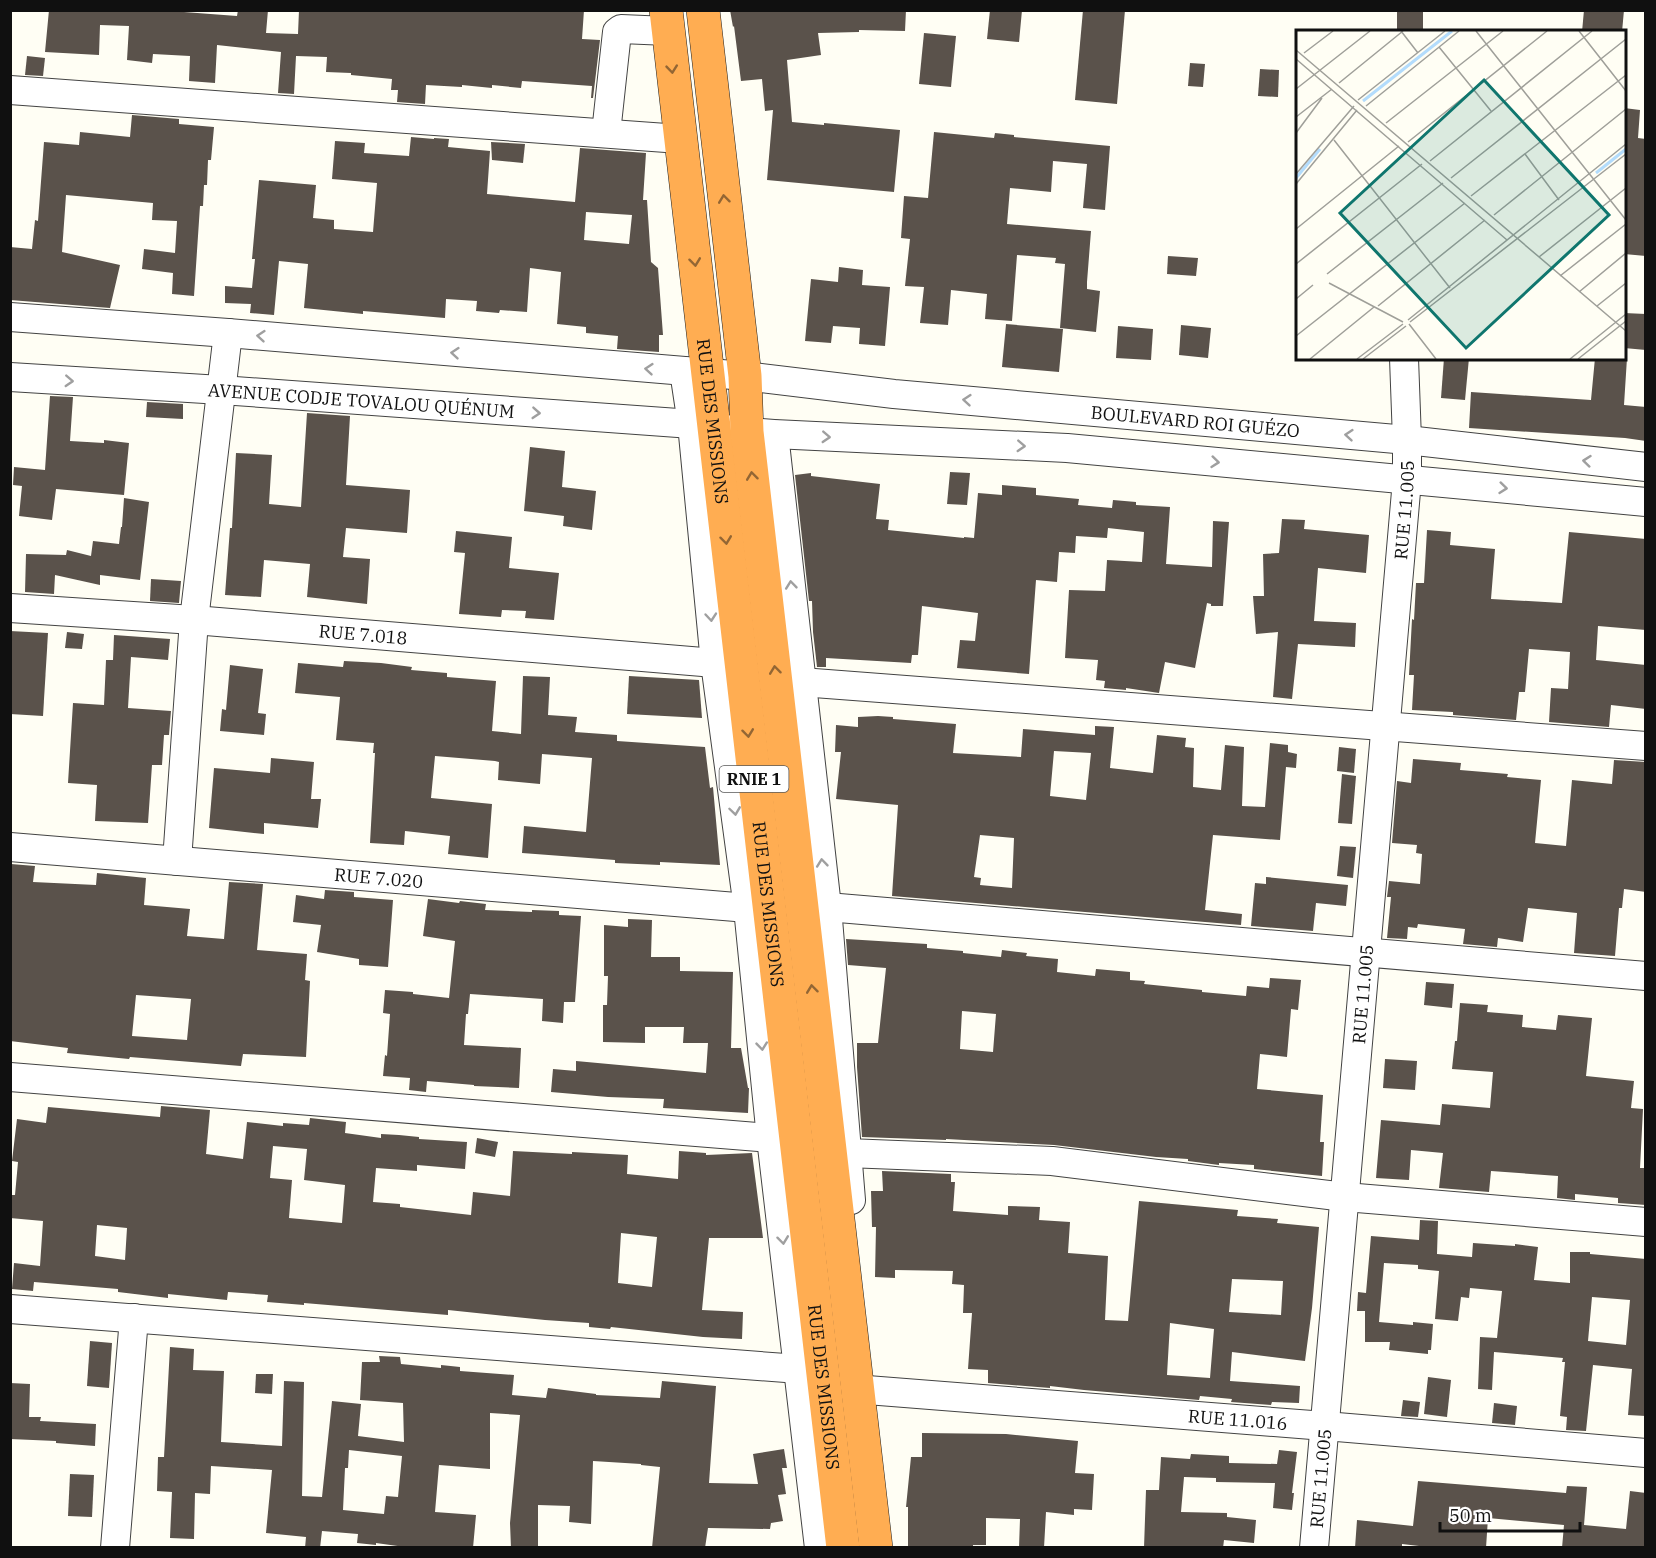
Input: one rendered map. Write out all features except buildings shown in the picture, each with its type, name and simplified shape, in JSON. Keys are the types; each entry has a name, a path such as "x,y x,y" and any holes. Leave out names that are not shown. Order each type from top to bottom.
{"highway":[{"name":"RUE DES MISSIONS","path":"703,10 745,376 761,433 876,1548"},
{"name":"RUE DES MISSIONS","path":"667,21 680,139 696,372 843,1548"}],"street":[{"path":"606,133 617,32 621,29 667,21"},
{"path":"10,90 680,139"},
{"path":"10,317 696,372"},
{"path":"177,861 194,620 228,333"},
{"name":"RUE 11.005","path":"1314,1548 1407,480 1404,360"},
{"name":"BOULEVARD ROI GUÉZO","path":"696,372 894,394 1407,440 1646,467"},
{"name":"AVENUE CODJE TOVALOU QUÉNUM","path":"10,377 220,390 703,426 761,433"},
{"path":"703,426 715,663 748,908 771,1138 819,1548"},
{"path":"890,1548 867,1390 827,907 801,682 761,433 1067,448 1646,502"},
{"name":"RUE 7.018","path":"10,608 194,620 715,663"},
{"path":"801,682 1646,746"},
{"name":"RUE 7.020","path":"10,847 748,908"},
{"path":"827,907 1646,976"},
{"path":"10,1077 771,1138"},
{"path":"847,1153 1052,1161 1345,1197 1646,1222"},
{"path":"10,1309 798,1369"},
{"path":"115,1548 134,1318"},
{"name":"RUE 11.016","path":"867,1390 1646,1453"}]}
